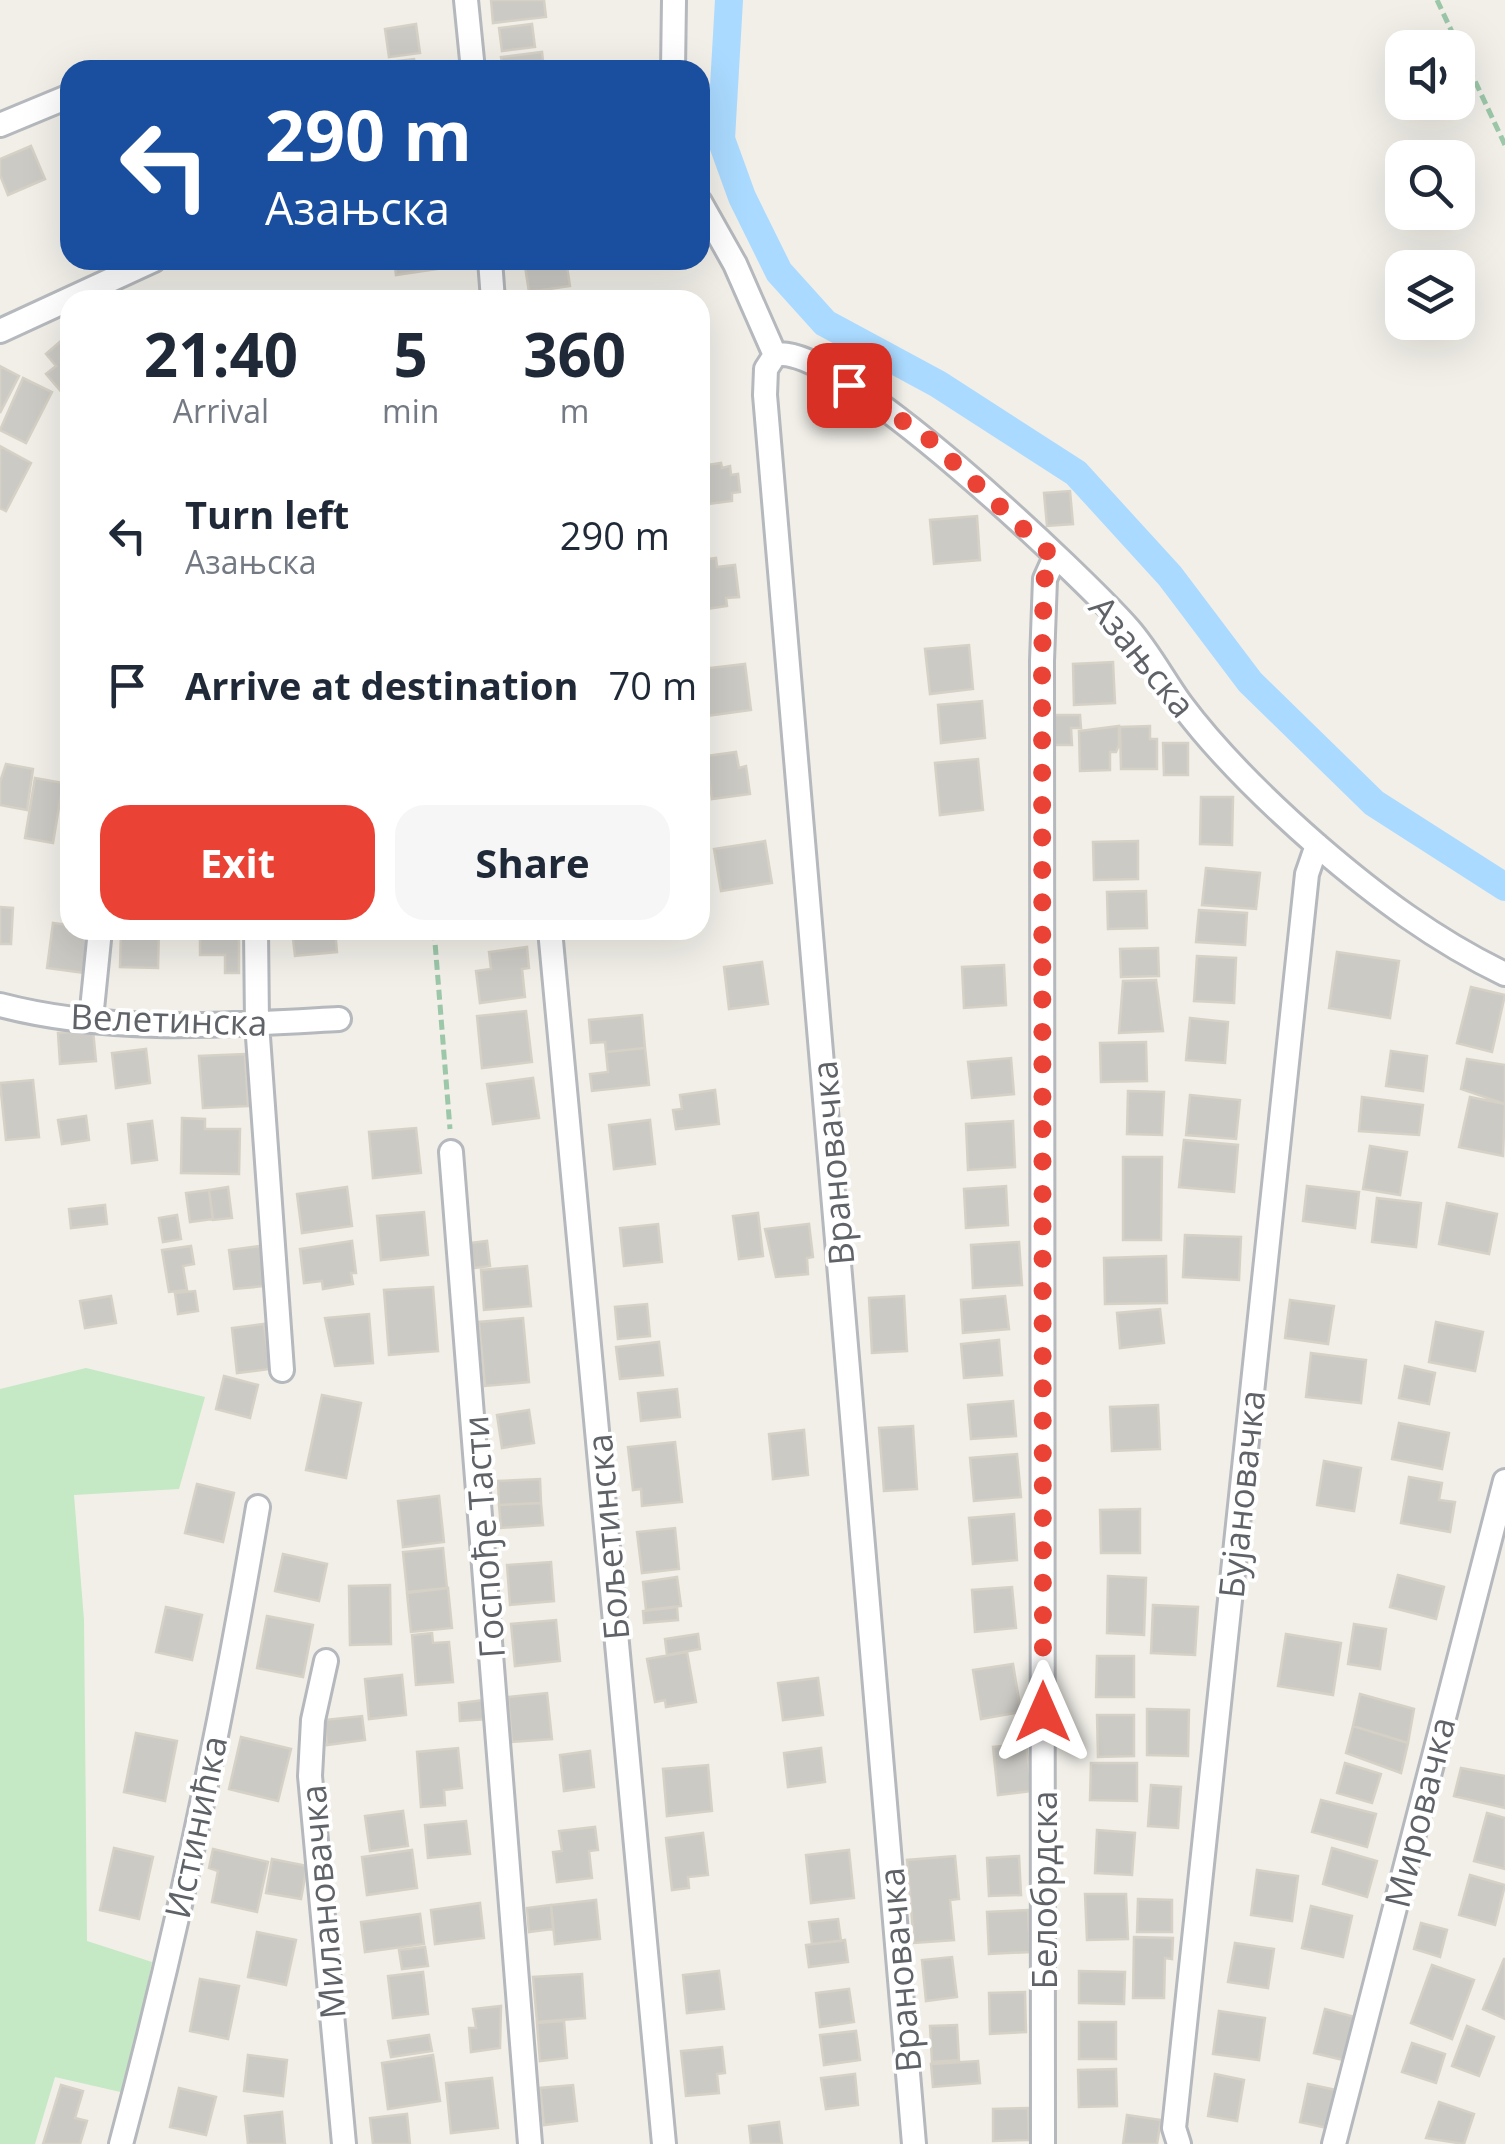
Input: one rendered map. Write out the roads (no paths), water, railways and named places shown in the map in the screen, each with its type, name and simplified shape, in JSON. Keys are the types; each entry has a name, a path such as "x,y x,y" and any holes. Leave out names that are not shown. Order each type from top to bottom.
{"street":[{"path":"466,0 472,60"},
{"path":"673,60 674,0"},
{"path":"0,126 60,100"},
{"path":"710,220 735,264 775,356"},
{"path":"89,290 132,270"},
{"path":"0,331 60,303"},
{"name":"Азањска","path":"775,356 790,353 823,367 928,438 1132,633 1206,735 1318,845 1433,936 1505,974"},
{"name":"Врановачка","path":"775,356 766,369 765,395 914,2144"},
{"name":"Белобрдска","path":"1043,2144 1042,661 1044,580 1054,558"},
{"name":"Бујановачка","path":"1179,2144 1174,2128 1295,992 1308,874 1318,845"},
{"path":"92,1019 99,940"},
{"path":"256,940 257,1023 282,1370"},
{"name":"Бољетинска","path":"551,940 664,2144"},
{"name":"Велетинска","path":"0,1005 92,1019 169,1025 339,1019"},
{"name":"Госпође Тасти","path":"452,1152 530,2144"},
{"name":"Мировачка","path":"1334,2144 1505,1481"},
{"name":"Истинићка","path":"121,2144 152,2029 233,1652 258,1508"},
{"name":"Милановачка","path":"326,1662 313,1720 310,1776 344,2144"}],"waterway":[{"path":"729,0 721,139 742,197 779,272 825,323 938,384 1076,473 1170,576 1250,682 1374,803 1505,887"}]}
